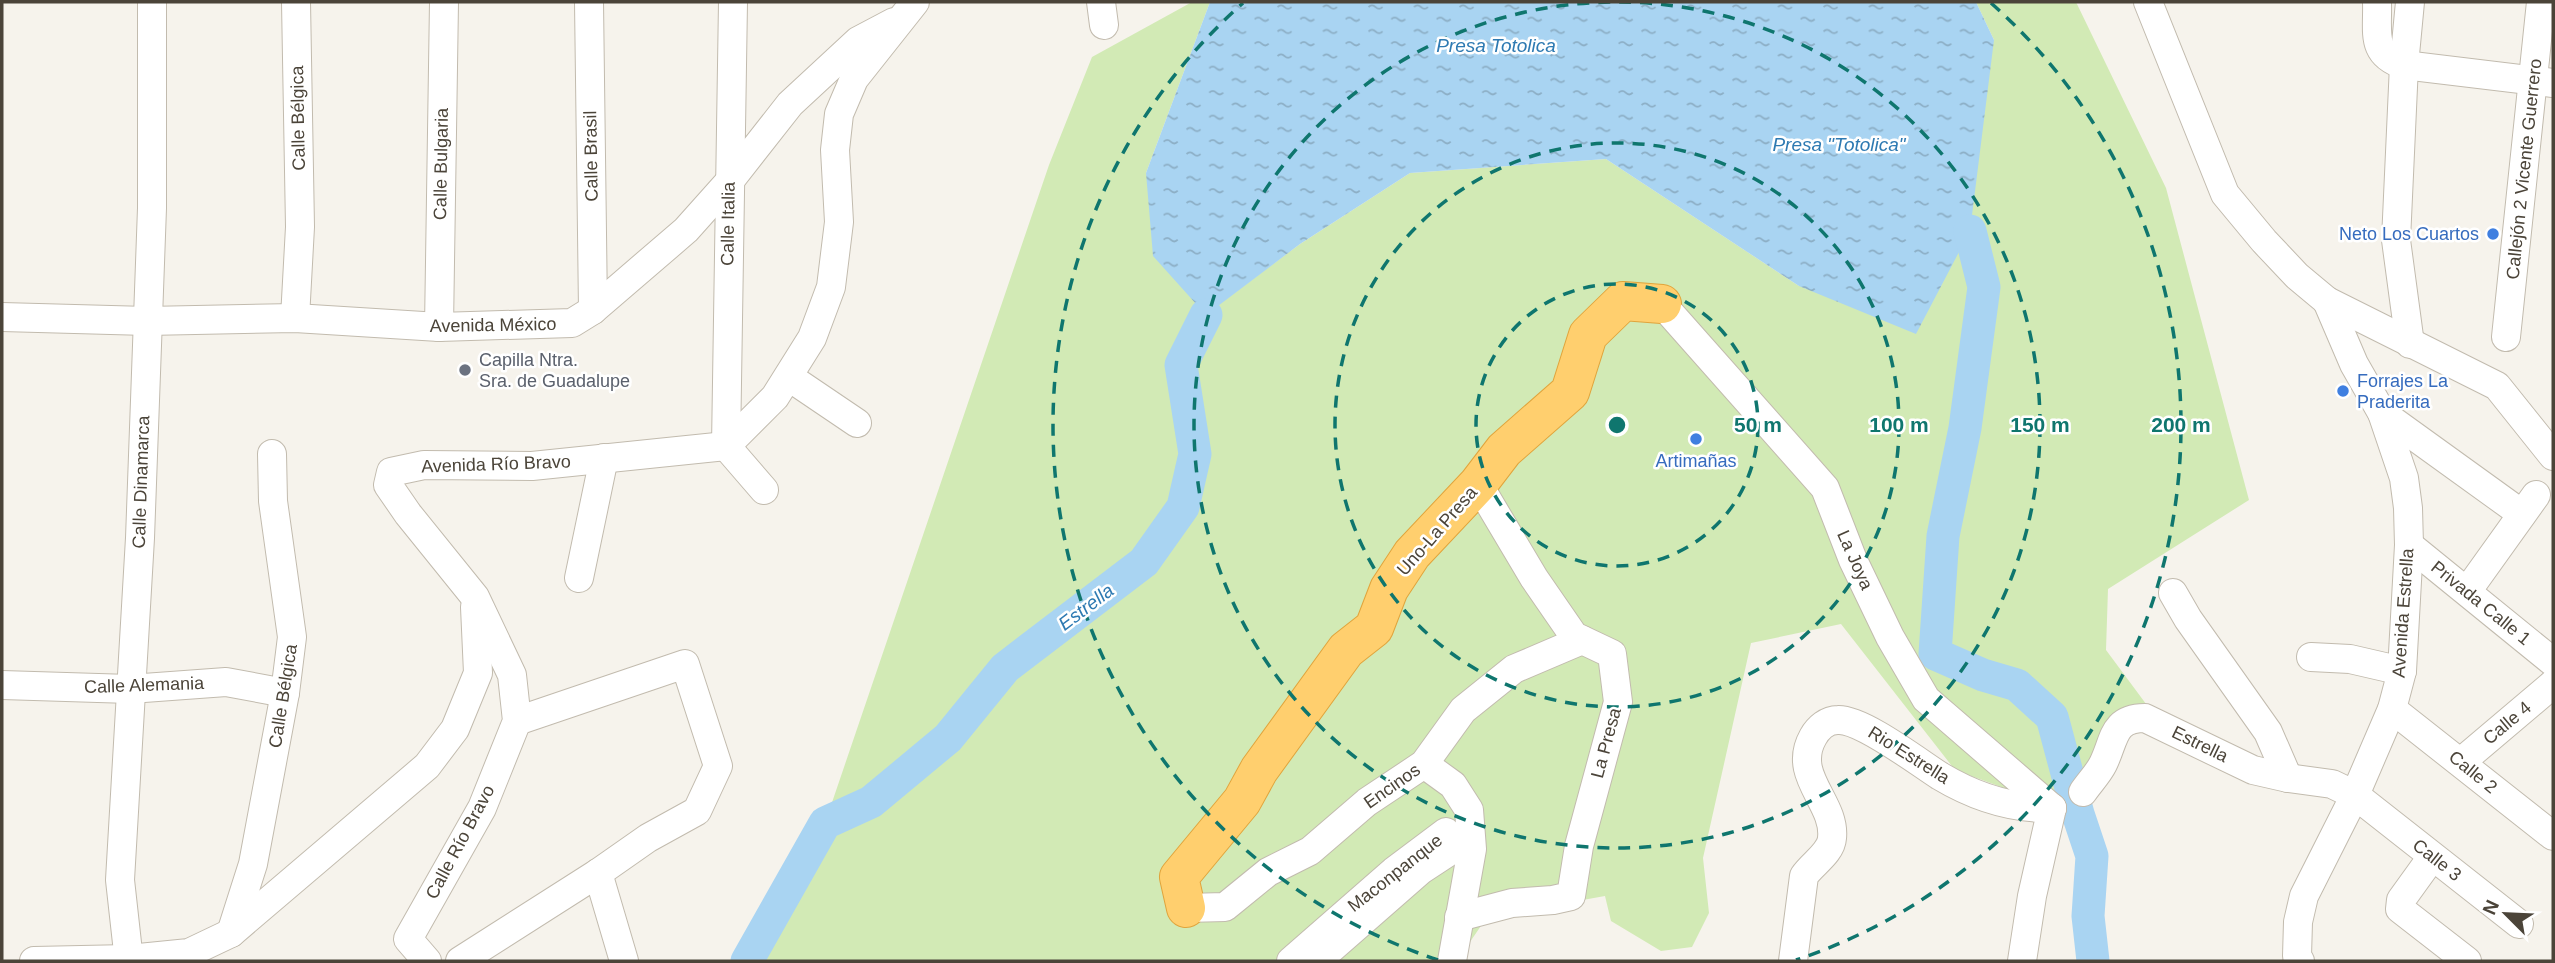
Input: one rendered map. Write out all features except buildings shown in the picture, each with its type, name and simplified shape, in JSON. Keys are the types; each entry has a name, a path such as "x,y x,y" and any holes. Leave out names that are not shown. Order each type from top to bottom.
{"highway":[{"name":"Uno-La Presa","path":"1186,908 1179,877 1242,801 1259,771 1346,650 1374,628 1389,589 1412,554 1478,484 1504,450 1570,392 1588,335 1623,301 1662,304"}],"street":[{"name":"Calle Dinamarca","path":"129,960 120,880 140,538 152,208 152,2"},
{"name":"Calle Bélgica","path":"295,318 300,227 296,2"},
{"name":"Calle Bulgaria","path":"439,327 444,2"},
{"name":"Calle Brasil","path":"589,2 593,310"},
{"name":"Calle Italia","path":"726,446 728,183 733,2"},
{"path":"2148,2 2225,194 2264,241 2297,276 2327,301 2497,386 2553,456"},
{"path":"2377,2 2379,46 2384,55 2404,65 2543,81"},
{"path":"2410,2 2404,65 2396,240 2410,344"},
{"name":"Callejón 2 Vicente Guerrero","path":"2506,337 2543,81 2541,2"},
{"name":"Avenida México","path":"2,317 146,321 295,318 439,327 572,323 593,310 686,230 728,183 790,104 858,41 909,10"},
{"path":"764,490 726,446 775,397 812,338 831,287 839,222 835,150 839,114 854,79 909,10"},
{"name":"Avenida Estrella","path":"2298,959 2298,922 2304,896 2355,795 2392,709 2402,671 2409,545 2404,478 2382,413 2354,364 2327,301"},
{"name":"La Joya","path":"1662,304 1825,488 1858,571 1890,637 1926,699 2053,807"},
{"path":"789,377 857,423"},
{"path":"2382,413 2529,505 2468,590"},
{"name":"Avenida Río Bravo","path":"475,597 388,485 391,472 424,465 532,466 726,446"},
{"name":"Calle Bélgica","path":"231,933 253,864 285,693 292,637 273,501 272,454"},
{"path":"579,578 604,458"},
{"name":"La Presa","path":"1460,916 1512,903 1571,896 1578,846 1618,702 1612,654 1574,636 1534,578 1478,484"},
{"name":"Privada Calle 1","path":"2409,545 2468,590 2553,662"},
{"path":"2173,593 2188,619 2268,732 2288,778"},
{"path":"34,961 189,957 231,933 427,766 455,729 478,673 475,597"},
{"name":"Calle Río Bravo","path":"427,961 408,939 482,808 517,721 512,675 475,597"},
{"name":"Encinos","path":"1186,908 1225,907 1268,872 1310,851 1367,802 1424,764 1463,710 1514,669 1582,640"},
{"path":"2311,657 2350,659 2402,671"},
{"path":"460,961 648,838 697,811 718,766 685,664 517,721"},
{"name":"Calle Alemania","path":"2,685 130,688 226,682 285,693"},
{"name":"Calle 4","path":"2461,762 2553,684"},
{"name":"Calle 2","path":"2392,709 2553,836"},
{"name":"Estrella","path":"2083,792 2102,766 2119,726 2130,718 2145,718 2253,770 2332,784 2355,795"},
{"name":"Rio Estrella","path":"1793,961 1804,876 1812,864 1825,854 1833,840 1830,821 1807,768 1806,751 1821,726 1837,720 1860,725 1943,778 1989,800 2030,808 2053,807"},
{"path":"1424,764 1454,785 1469,810 1472,849 1452,961"},
{"name":"Calle 3","path":"2355,795 2519,924"},
{"path":"2022,961 2032,896 2053,807"},
{"name":"Maconpanque","path":"1291,961 1394,871 1446,832 1456,847 1421,870 1317,961"},
{"path":"2432,858 2401,900 2400,909 2467,961"},
{"path":"598,873 624,961"}],"green space":[{"path":"1192,2 1210,2 1146,173 1206,314 1300,244 1410,173 1606,159 1799,286 1994,40 1976,2 2076,2 2166,188 2249,500 2108,589 2106,650 2152,712 2114,724 2095,784 2042,802 1955,770 1841,624 1751,643 1703,858 1709,913 1692,947 1661,951 1611,921 1605,896 1487,917 1457,961 747,961 825,823 1049,165 1092,57"}],"water":[{"name":"Presa \"Totolica\"","path":"1210,2 1976,2 1994,40 1970,231 1916,334 1799,286 1606,159 1410,173 1300,244 1206,315 1153,256 1146,173"}],"waterway":[{"path":"1970,231 1984,287 1965,428 1943,536 1935,654 1983,675 2017,685 2052,717 2092,856 2088,916 2093,961"},
{"name":"Estrella","path":"747,961 825,823 871,802 948,738 1005,668 1144,562 1183,507 1195,454 1181,365 1206,315"}],"place":[{"name":"Neto Los Cuartos","path":"2493,234"},
{"name":"Capilla Ntra. Sra. de Guadalupe","path":"465,370"},
{"name":"Forrajes La Praderita","path":"2343,391"},
{"name":"Artimañas","path":"1696,439"}],"water label":[{"name":"Presa Totolica","path":"1496,45"}]}
